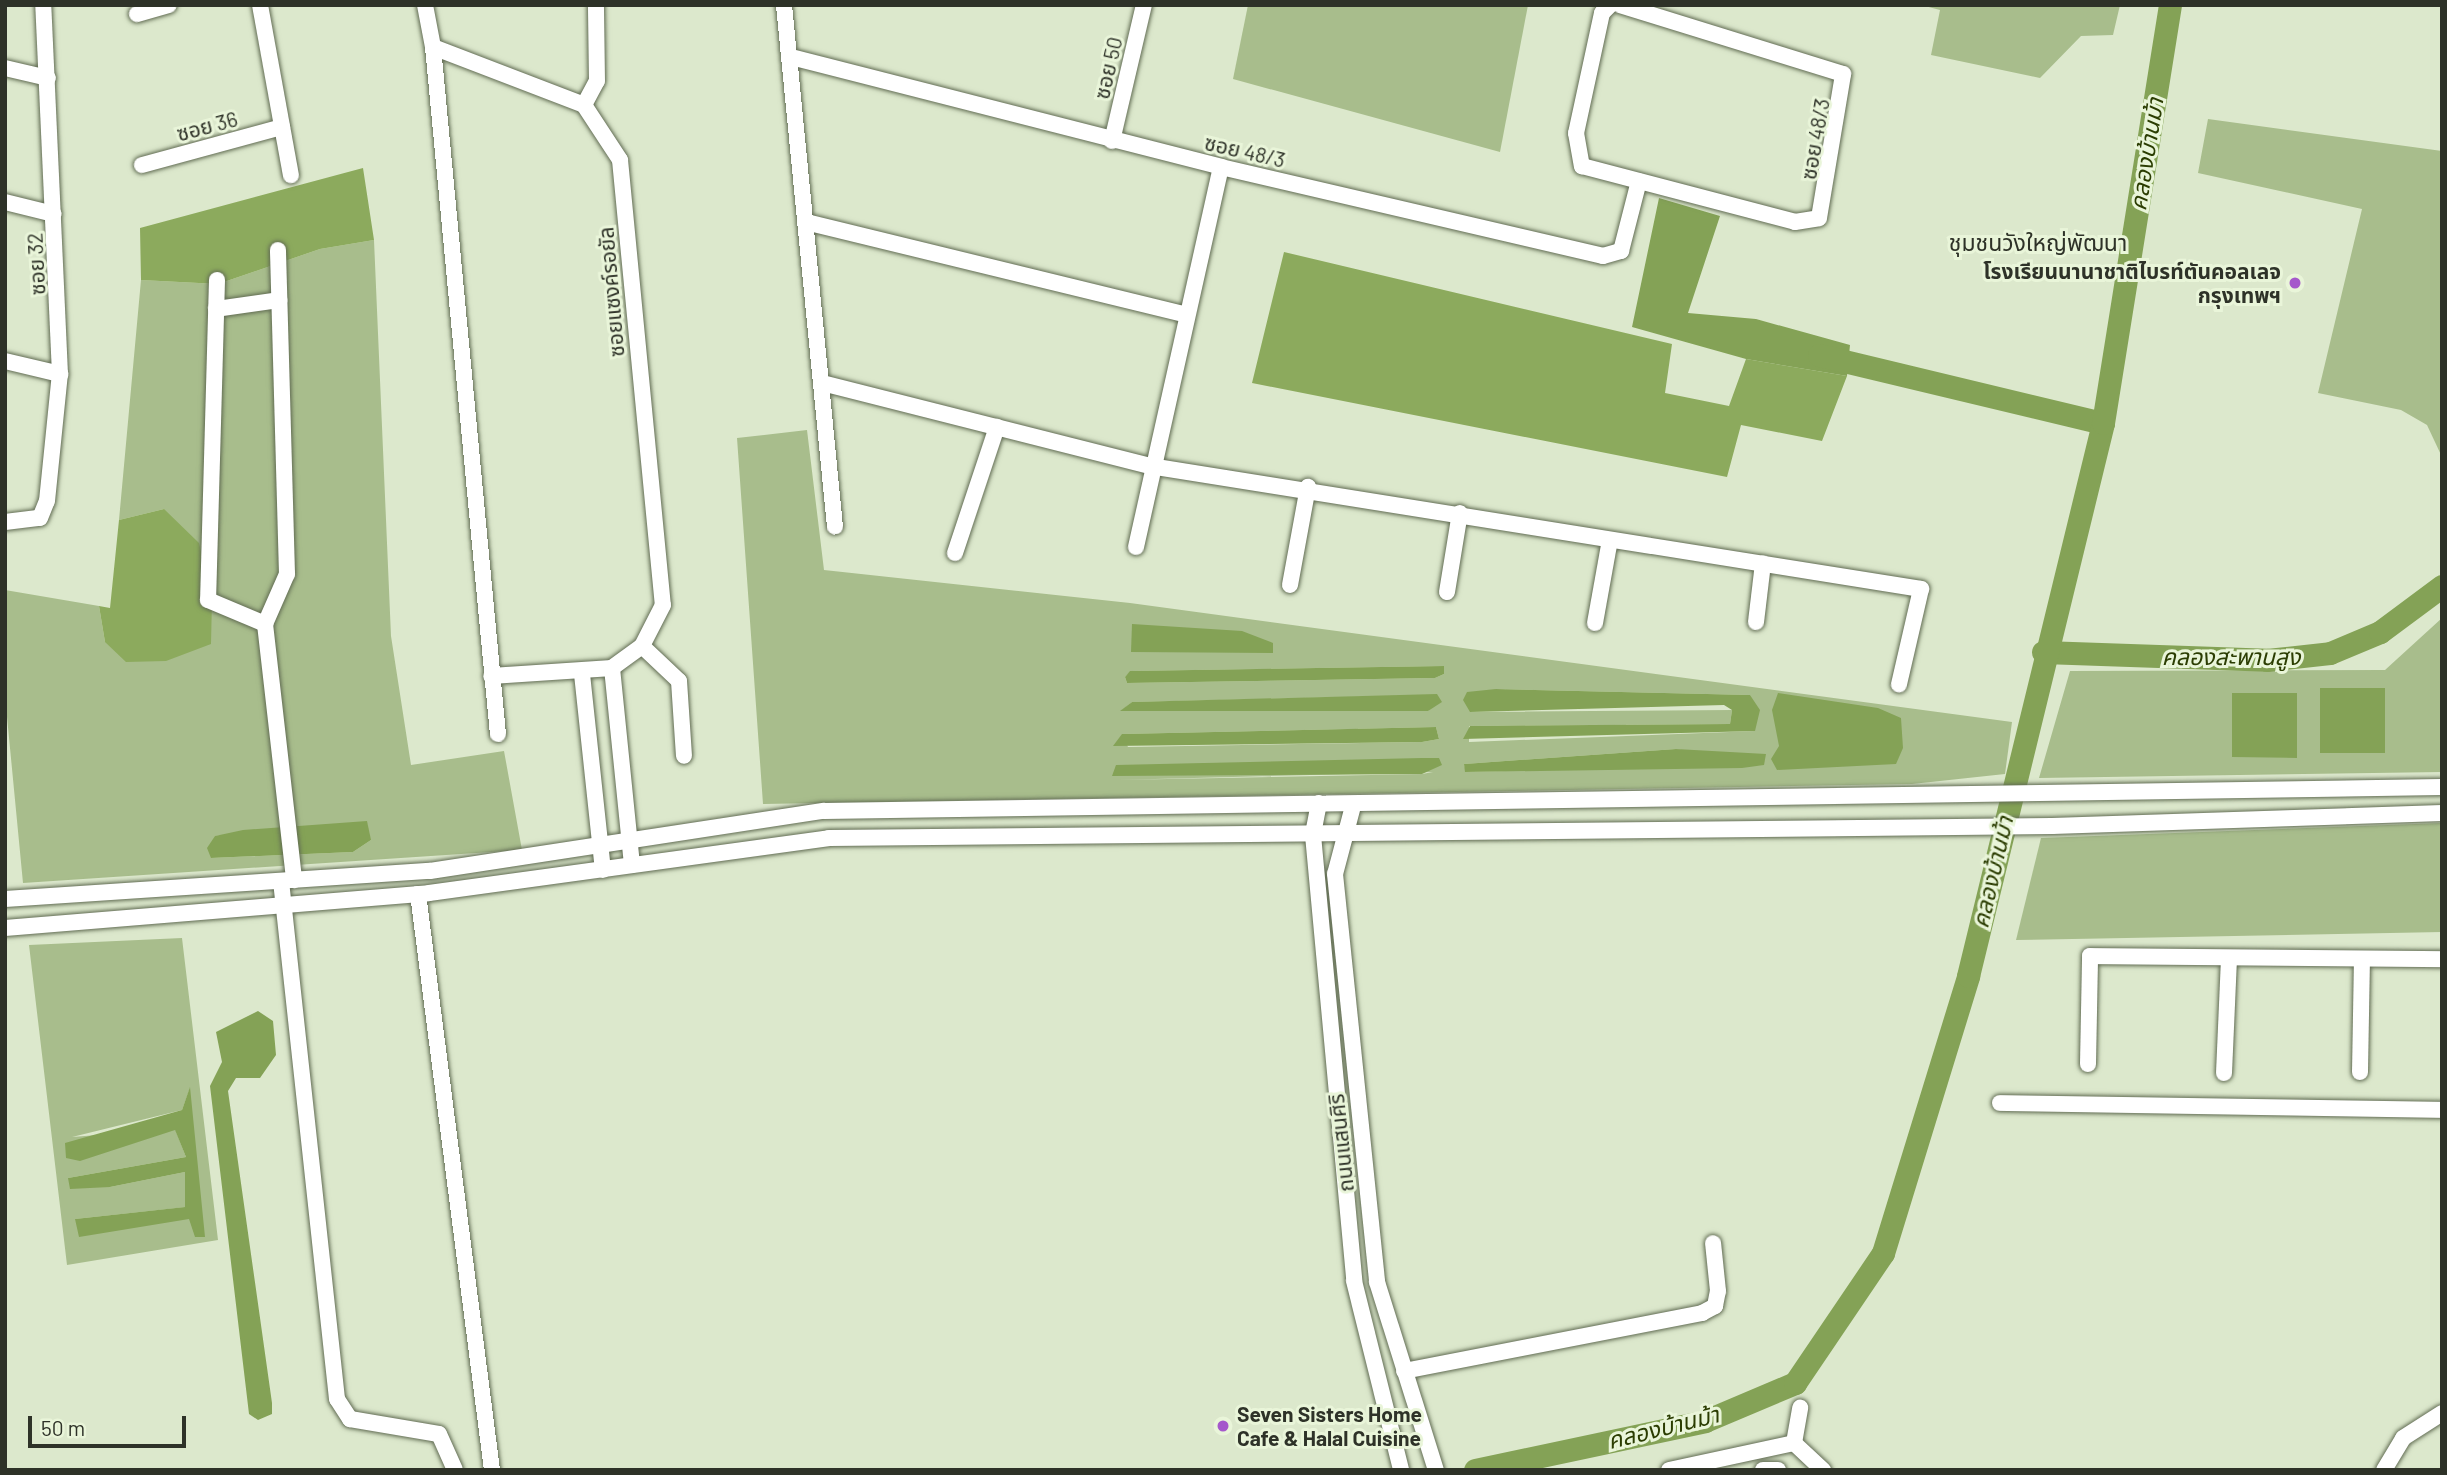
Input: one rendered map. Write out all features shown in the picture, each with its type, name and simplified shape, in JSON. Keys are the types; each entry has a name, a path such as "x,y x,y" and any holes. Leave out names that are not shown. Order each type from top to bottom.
{"street":[{"name":"ซอย 32","path":"5,522 40,518 60,374 43,5"},
{"path":"136,14 169,5"},
{"path":"260,5 291,176"},
{"path":"425,5 433,47 498,734"},
{"path":"433,47 584,105 597,81 596,5"},
{"path":"784,5 835,527"},
{"name":"ซอย 50","path":"1112,141 1144,5"},
{"name":"ซอย 48/3","path":"1610,5 1602,13 1575,145 1582,166 1812,222 1825,201 1846,82 1838,68 1620,5"},
{"name":"ซอย 48/3","path":"791,57 1112,141 1603,256 1624,244 1639,181"},
{"path":"5,68 48,78"},
{"name":"ซอยแซงค์รอยัล","path":"491,676 582,674 612,668 642,646 663,605 620,160 584,105"},
{"name":"ซอย 36","path":"142,165 282,127"},
{"path":"1136,547 1150,466 1221,167"},
{"path":"5,201 54,214"},
{"path":"806,222 1187,315"},
{"path":"278,250 287,574 265,624 288,880 283,905 337,1399 350,1419 439,1434 455,1470"},
{"path":"217,279 208,600 265,624"},
{"path":"216,309 279,300"},
{"path":"5,361 60,374"},
{"path":"822,383 1150,466 1308,487 1610,540 1921,589 1899,684"},
{"path":"955,554 997,427"},
{"path":"1290,584 1308,487"},
{"path":"1447,592 1460,513"},
{"path":"1595,623 1610,540"},
{"path":"1756,622 1763,563"},
{"path":"642,646 679,681 684,756"},
{"path":"612,668 632,865"},
{"path":"582,674 603,870"},
{"path":"5,899 430,871 824,811 1319,803 1353,806 2050,790 2442,787"},
{"name":"ถนนแสนศิริ","path":"1319,803 1313,835 1354,1281 1401,1470"},
{"name":"ถนนแสนศิริ","path":"1353,806 1341,835 1335,874 1377,1282 1436,1470"},
{"path":"1092,833 1093,807"},
{"path":"5,928 418,894 829,838 1092,833 1341,835 2052,827 2442,813"},
{"path":"418,894 492,1470"},
{"path":"2088,1064 2090,957 2442,959"},
{"path":"2224,1073 2229,958"},
{"path":"2361,1072 2362,958"},
{"path":"2000,1103 2442,1110"},
{"path":"1347,1189 1367,1190"},
{"path":"1404,1371 1702,1313 1715,1307 1718,1291 1713,1243"},
{"path":"1794,1443 1800,1408"},
{"path":"2384,1470 2403,1438 2442,1413"},
{"path":"1669,1470 1794,1443"},
{"path":"1794,1443 1823,1470"},
{"path":"1763,1470 1778,1470"}],"shaded area":[{"path":"1248,5 1528,5 1500,152 1233,79"},
{"path":"1921,5 2120,5 2113,35 2081,36 2040,78 1931,55 1940,10"},
{"path":"2208,119 2442,151 2442,457 2427,425 2401,410 2318,393 2362,209 2198,173"},
{"path":"363,168 374,240 320,249 218,284 141,280 140,228"},
{"path":"1659,198 1720,216 1688,313 1756,319 1850,345 1847,376 1746,359 1632,327"},
{"path":"374,240 391,636 411,765 504,751 522,850 23,883 5,696 5,590 99,606 105,642 164,509 119,520 141,280 218,284 320,249","holes":["317,828 371,840 353,852 211,858 215,836"]},
{"path":"1284,252 1672,344 1665,393 1729,406 1746,359 1847,376 1822,441 1741,425 1727,477 1252,383"},
{"path":"807,430 824,570 1130,603 2012,722 2005,774 1912,784 763,804 737,438","holes":["1444,666 1444,674 1435,678 1127,683 1125,677 1131,671","1496,689 1750,695 1755,731 1469,742 1469,726 1730,724 1732,710 1470,712","1437,695 1428,711 1121,711 1132,702","1436,727 1439,739 1422,742 1128,747 1122,734","1676,749 1763,765 1466,772 1464,764","1433,772 1422,774 1116,780"]},
{"path":"164,509 199,543 212,600 211,644 166,661 126,662 105,642 99,606 110,608 119,520"},
{"path":"2442,618 2442,772 2039,778 2070,671 2385,670"},
{"path":"1132,624 1242,631 1273,643 1273,653 1131,652"},
{"path":"1444,666 1444,674 1435,678 1127,683 1125,677 1130,671"},
{"path":"2320,688 2385,688 2385,753 2320,753"},
{"path":"1496,689 1750,695 1760,710 1755,731 1463,739 1470,726 1730,724 1732,710 1724,705 1470,712 1463,700 1467,692"},
{"path":"1778,693 1878,708 1901,718 1903,748 1896,764 1777,770 1771,759 1779,746 1772,710"},
{"path":"2232,693 2297,693 2297,758 2232,757"},
{"path":"1437,694 1442,702 1428,711 1120,711 1132,702"},
{"path":"1436,727 1439,739 1422,742 1113,746 1122,734"},
{"path":"1676,749 1766,754 1764,765 1742,768 1465,772 1464,764"},
{"path":"1439,758 1442,765 1422,774 1112,776 1116,765"},
{"path":"367,821 371,840 353,852 211,858 207,848 215,836 243,830"},
{"path":"2442,823 2442,932 2016,940 2041,838"},
{"path":"182,938 218,1240 67,1265 29,945","holes":["190,1088 189,1218 75,1219 186,1207 185,1172 110,1187 68,1178 186,1157 175,1129 72,1137 182,1110"]},
{"path":"258,1011 273,1021 276,1055 260,1078 236,1078 228,1091 272,1403 272,1414 258,1420 249,1414 210,1086 222,1062 216,1032"},
{"path":"190,1087 205,1237 195,1237 189,1219 79,1237 75,1219 185,1207 185,1172 110,1187 70,1189 68,1178 186,1157 175,1130 80,1161 66,1158 65,1143 182,1110"}],"waterway":[{"name":"คลองบ้านม้า","path":"1475,1470 1705,1421 1795,1383 1883,1253 1968,976 2103,423 2170,5"},
{"path":"1819,355 2103,423"},
{"name":"คลองสะพานสูง","path":"2043,652 2267,660 2330,653 2380,632 2442,586"}],"place":[{"name":"โรงเรียนนานาชาติไบรท์ตันคอลเลจ กรุงเทพฯ","path":"2295,283"},
{"name":"Seven Sisters Home Cafe & Halal Cuisine","path":"1223,1426"}],"district":[{"name":"ชุมชนวังใหญ่พัฒนา","path":"2038,242"}]}
